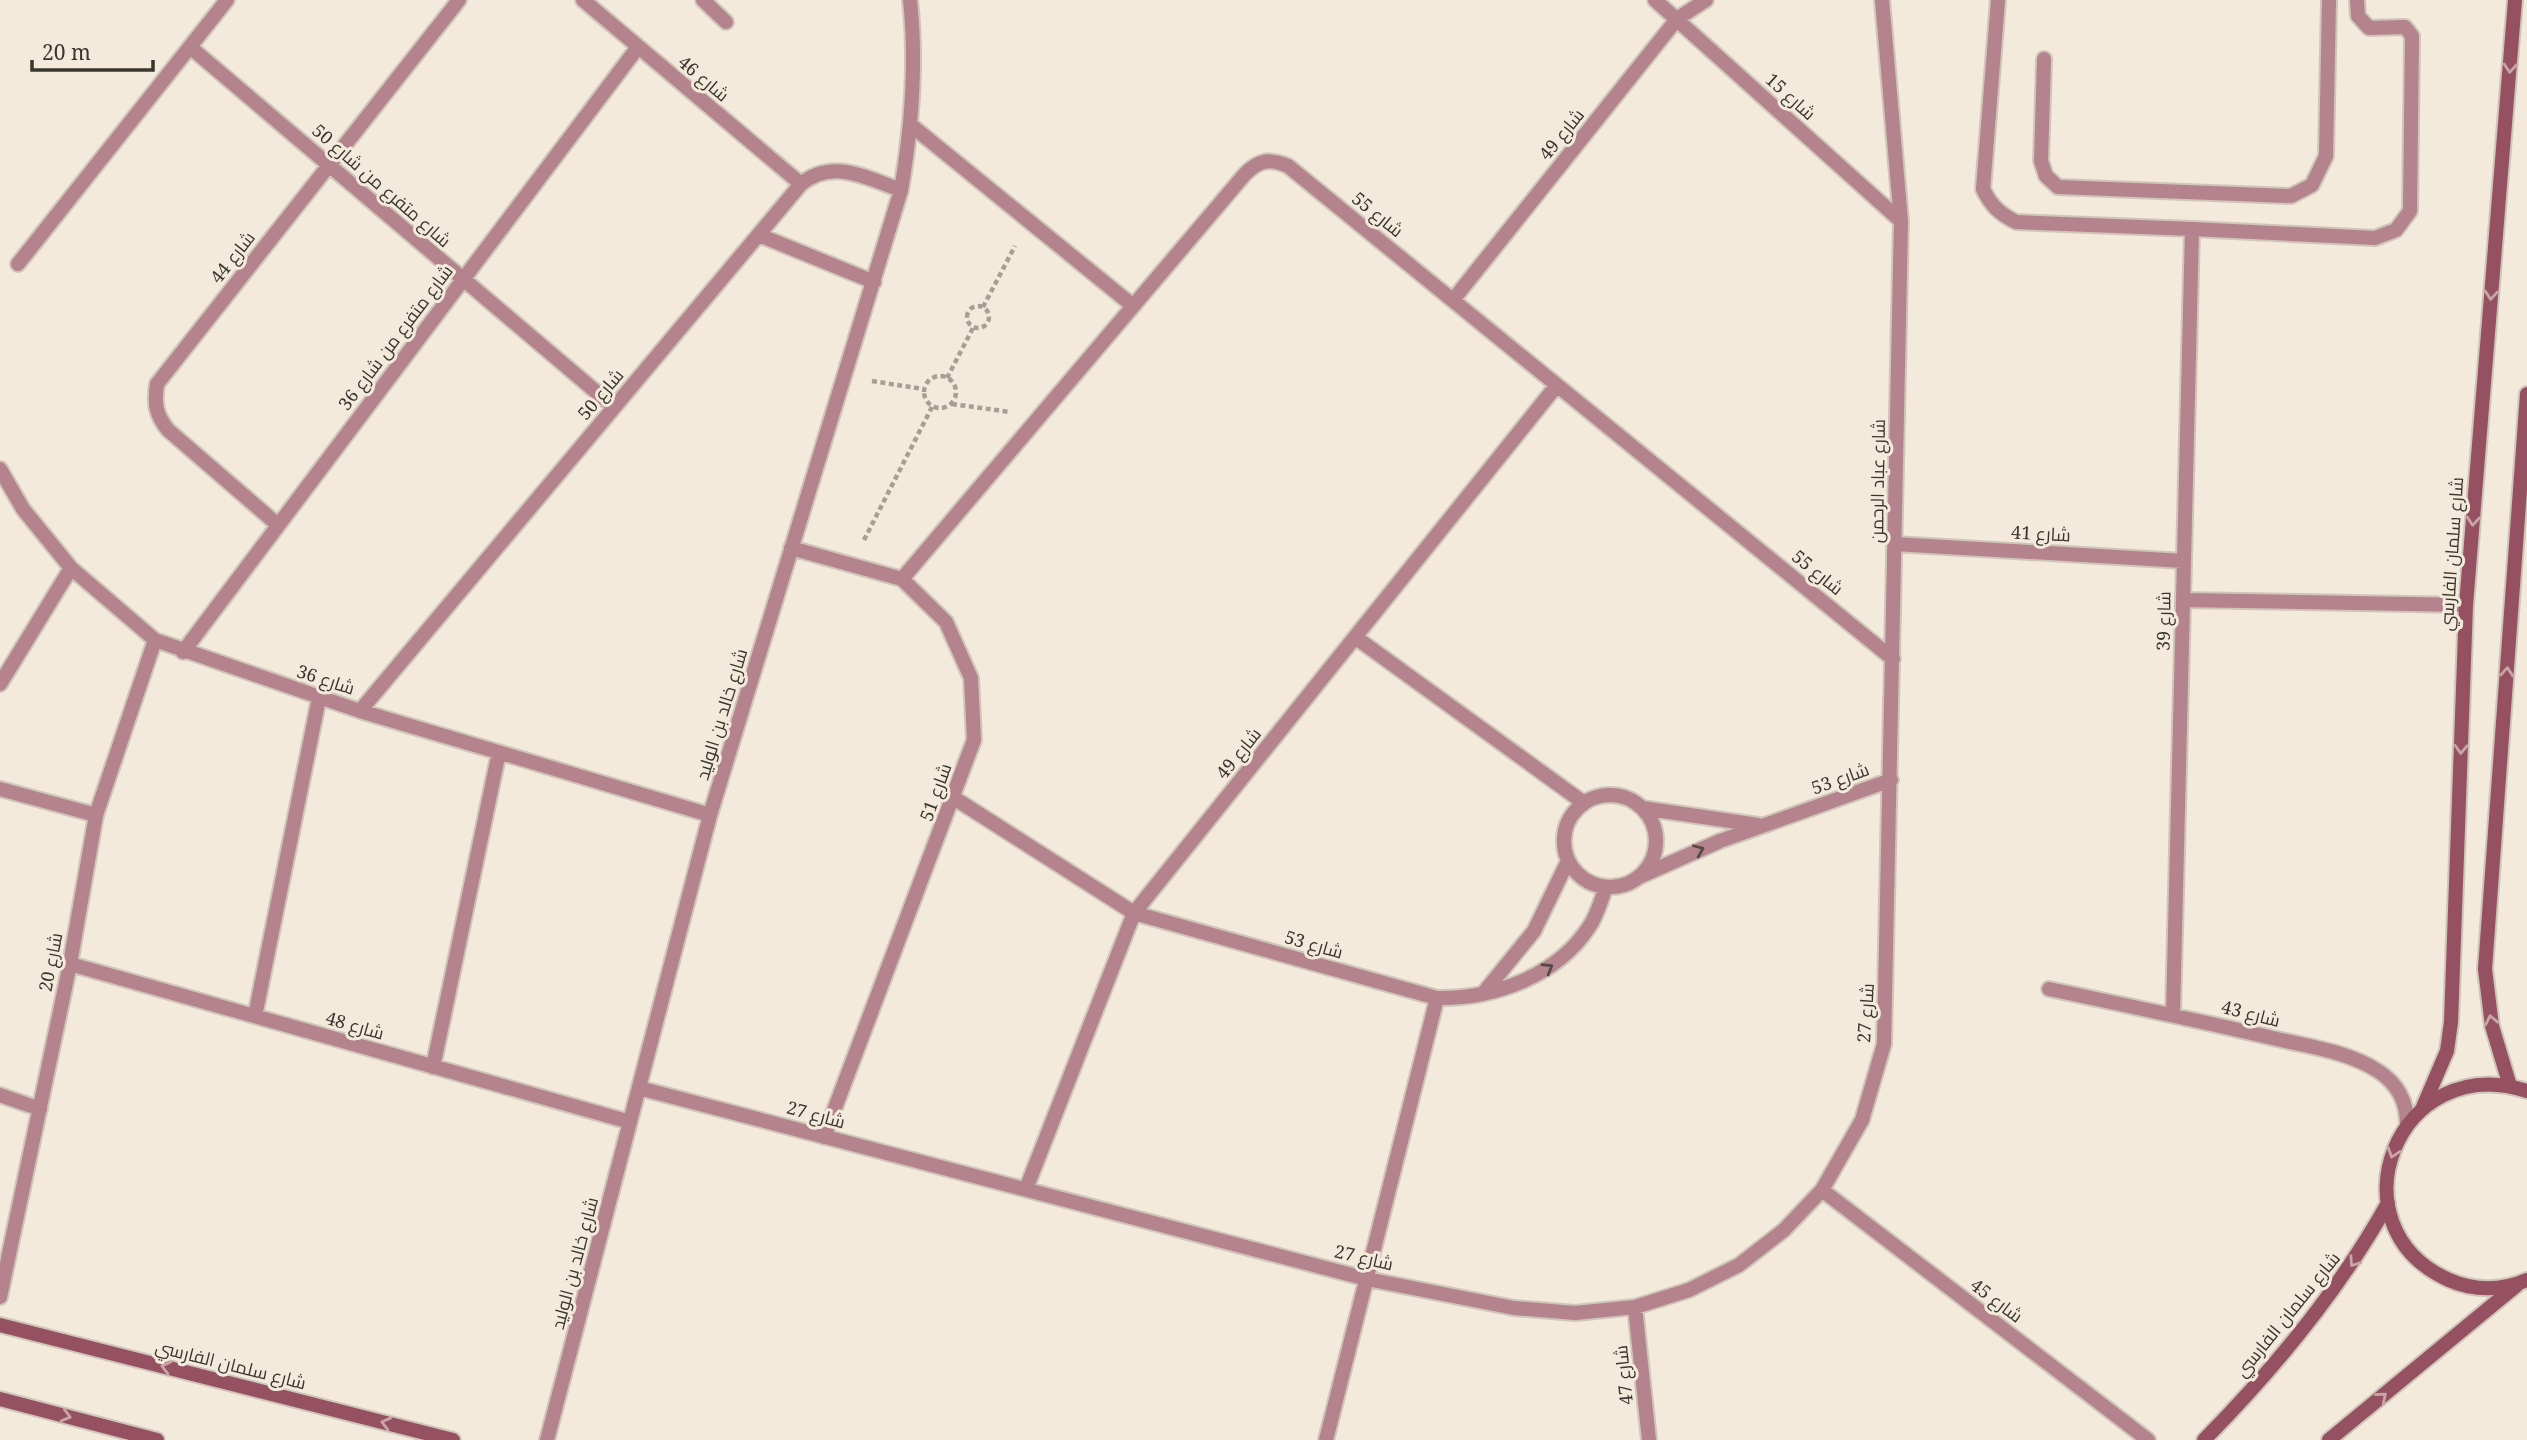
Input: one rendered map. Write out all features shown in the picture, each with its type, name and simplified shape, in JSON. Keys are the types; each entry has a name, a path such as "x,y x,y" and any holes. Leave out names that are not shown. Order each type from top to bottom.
{"street":[{"path":"18,264 227,0"},
{"name":"شارع 44","path":"278,525 168,430 158,417 154,401 157,384 459,0"},
{"name":"شارع 46","path":"583,0 800,184"},
{"path":"703,0 726,22"},
{"name":"شارع خالد بن الوليد","path":"547,1440 710,815 901,190 912,126 915,46 910,0"},
{"name":"شارع 15","path":"1655,0 1900,221"},
{"name":"شارع 49","path":"1453,300 1677,19 1706,0"},
{"name":"شارع عباد الرحمن","path":"1882,0 1900,221 1887,963"},
{"path":"1998,0 1983,189 1990,204 2016,222 2375,237 2396,230 2410,211 2412,36 2405,27 2369,28 2358,16 2357,0"},
{"path":"2044,59 2041,160 2046,176 2058,187 2291,196 2312,185 2326,156 2329,0"},
{"name":"شارع سلمان الفارسي","path":"2423,1107 2447,1051 2451,1022 2466,606 2515,0"},
{"name":"شارع متفرع من شارع 50","path":"190,47 614,407"},
{"name":"شارع متفرع من شارع 36","path":"183,652 638,47"},
{"path":"912,126 1132,305"},
{"name":"شارع 55","path":"902,579 1245,174 1257,162 1273,160 1288,166 1893,659"},
{"name":"شارع 50","path":"360,711 800,184 825,170 840,170 901,190"},
{"name":"شارع 39","path":"2173,1014 2192,229"},
{"path":"759,235 874,282"},
{"name":"شارع 49","path":"1026,1189 1134,913 1557,385"},
{"path":"2510,1086 2492,1026 2485,969 2527,394"},
{"name":"شارع 36","path":"0,469 23,509 71,568 155,640 183,652 360,711 710,815"},
{"name":"شارع 41","path":"1895,544 2184,561"},
{"name":"شارع 51","path":"792,548 902,579 946,622 971,678 974,740 824,1137"},
{"path":"0,684 71,568"},
{"path":"2183,600 2466,606"},
{"path":"1355,637 1584,803"},
{"name":"شارع 20","path":"0,1297 70,964 96,815 155,640"},
{"path":"255,1016 319,698"},
{"path":"433,1067 499,752"},
{"name":"شارع 53","path":"1637,878 1720,841 1891,780"},
{"path":"0,789 96,815"},
{"path":"1614,795 1629,799 1642,808 1651,821 1655,853 1648,867 1637,878 1622,886 1606,887 1591,883 1577,874 1568,860 1564,845 1566,829 1572,815 1584,803 1598,796 1614,795"},
{"name":"شارع 53","path":"954,798 1134,913 1437,998 1469,996 1526,981 1562,959 1590,926 1606,887"},
{"name":"شارع 53","path":"1642,808 1763,826"},
{"path":"1485,991 1534,931 1568,860"},
{"name":"شارع 27","path":"639,1088 1367,1279 1514,1308 1574,1313 1635,1307 1689,1290 1739,1265 1783,1230 1822,1190 1862,1120 1885,1044 1887,963"},
{"name":"شارع 48","path":"70,964 630,1122"},
{"name":"شارع 43","path":"2049,989 2173,1014 2353,1058 2367,1064 2396,1087 2407,1104 2407,1124"},
{"path":"1326,1440 1437,998"},
{"path":"2522,1282 2497,1288 2475,1287 2435,1273 2404,1243 2393,1224 2388,1203 2389,1162 2407,1124 2423,1107 2442,1094 2463,1086 2486,1083 2527,1091"},
{"path":"0,1096 40,1109"},
{"name":"شارع 45","path":"1822,1190 2148,1440"},
{"name":"شارع سلمان الفارسي","path":"2204,1440 2316,1313 2357,1258 2388,1203"},
{"path":"2329,1440 2522,1282"},
{"name":"شارع 47","path":"1635,1307 1649,1440"},
{"name":"شارع سلمان الفارسي","path":"0,1325 453,1440"},
{"path":"0,1399 158,1440"}],"path":[{"path":"983,307 1028,220"},
{"path":"973,328 967,316 976,306 983,307"},
{"path":"973,328 980,329 990,319 983,307"},
{"path":"947,378 973,328"},
{"path":"845,376 923,389"},
{"path":"951,404 956,395 955,385 947,378 937,376 928,380 923,389 925,399 932,407 943,408 951,404 1040,415"},
{"path":"851,565 932,407"}]}
